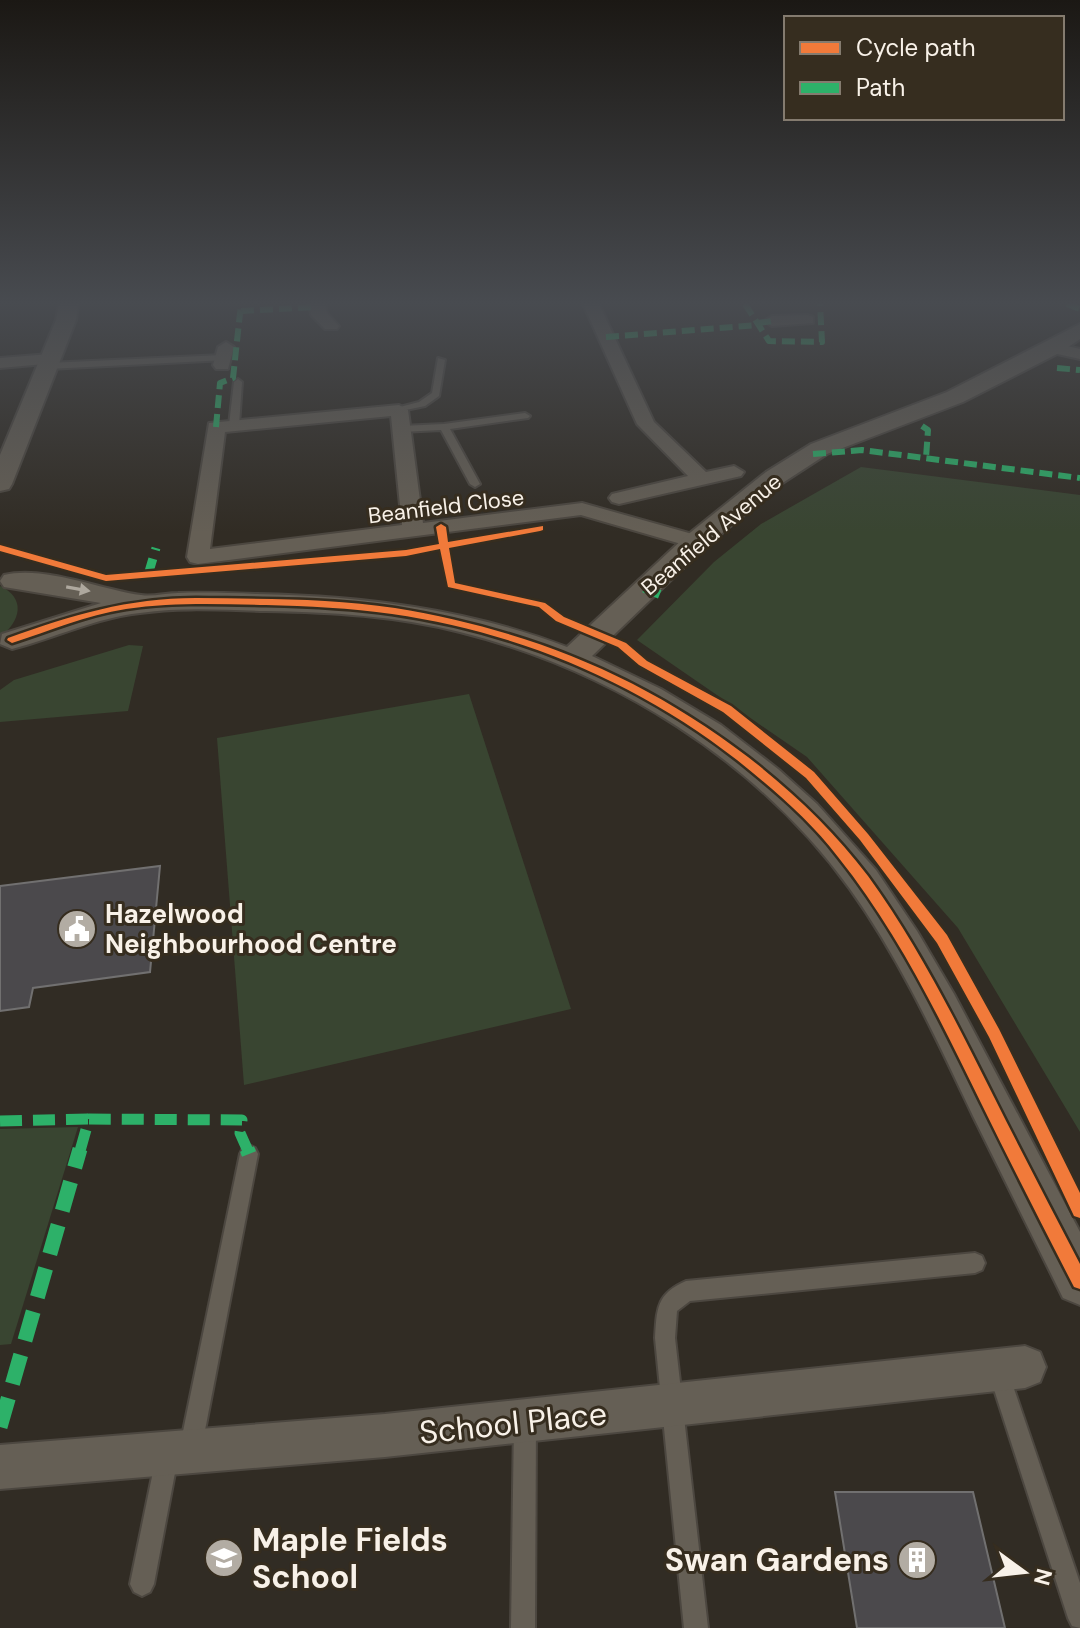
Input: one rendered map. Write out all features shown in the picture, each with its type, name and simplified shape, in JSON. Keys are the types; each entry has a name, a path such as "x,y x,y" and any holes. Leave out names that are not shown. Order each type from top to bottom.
{"street":[{"path":"0,484 42,380"},
{"path":"626,380 646,424 702,479"},
{"name":"Beanfield Avenue","path":"573,657 695,542 775,477 819,449 955,397 989,380"},
{"path":"234,425 400,420 413,531"},
{"name":"Beanfield Close","path":"234,425 216,427 198,557 582,509 695,542"},
{"path":"619,498 734,472"},
{"path":"7,579 142,603"},
{"path":"4,646 25,627 32,613 32,600 26,589 7,579"},
{"path":"4,646 107,609 142,603 290,601 385,609 460,621 520,637 573,657 649,693 693,721 785,794 840,850 889,920 943,1009 1080,1281"},
{"name":"School Place","path":"0,1467 178,1456 525,1423 1011,1369"}],"lane":[{"path":"400,420 436,394 438,380"},
{"path":"234,425 238,382"},
{"path":"400,420 444,427 525,416"},
{"path":"444,427 475,484"},
{"path":"142,1584 178,1456 249,1154"},
{"path":"696,1628 664,1319 667,1306 686,1291 975,1263"},
{"path":"1011,1369 1080,1618"},
{"path":"523,1628 525,1423"}],"green space":[{"path":"861,467 1080,495 1080,1132 958,928 807,757 637,640 714,562 761,524"},
{"path":"0,586 14,597 18,610 13,624 0,637"},
{"path":"129,645 143,646 128,711 0,722 0,690 14,680"},
{"path":"469,694 571,1009 244,1085 217,738"},
{"path":"78,1127 11,1344 0,1345 0,1129"}],"building":[{"name":"Hazelwood Neighbourhood Centre","path":"160,866 150,972 33,988 29,1007 0,1011 0,886"},
{"name":"Swan Gardens","path":"835,1492 973,1492 1005,1628 857,1628"}],"marked path":[{"path":"216,427 220,383 228,380"},
{"path":"922,426 928,430 926,458"},
{"path":"813,454 862,450 1080,478"},
{"path":"148,575 156,548"},
{"path":"644,588 666,597"},
{"path":"0,1121 89,1119"},
{"path":"0,1427 89,1119 242,1120 240,1133 249,1154"}],"cycle path":[{"path":"441,527 451,585 542,605 560,619 622,645 643,663 727,709 810,775 864,837 942,939 994,1033 1080,1210"},
{"path":"0,548 106,578 406,553 540,528"},
{"path":"12,640 59,623 140,604 196,601 323,604 393,611 460,623 526,642 589,666 651,696 710,733 766,777 824,832 863,880 904,942 940,1006 1080,1281"}],"place":[{"name":"Hazelwood Neighbourhood Centre","path":"77,929"},
{"name":"Maple Fields School","path":"224,1558"},
{"name":"Swan Gardens","path":"917,1560"}]}
